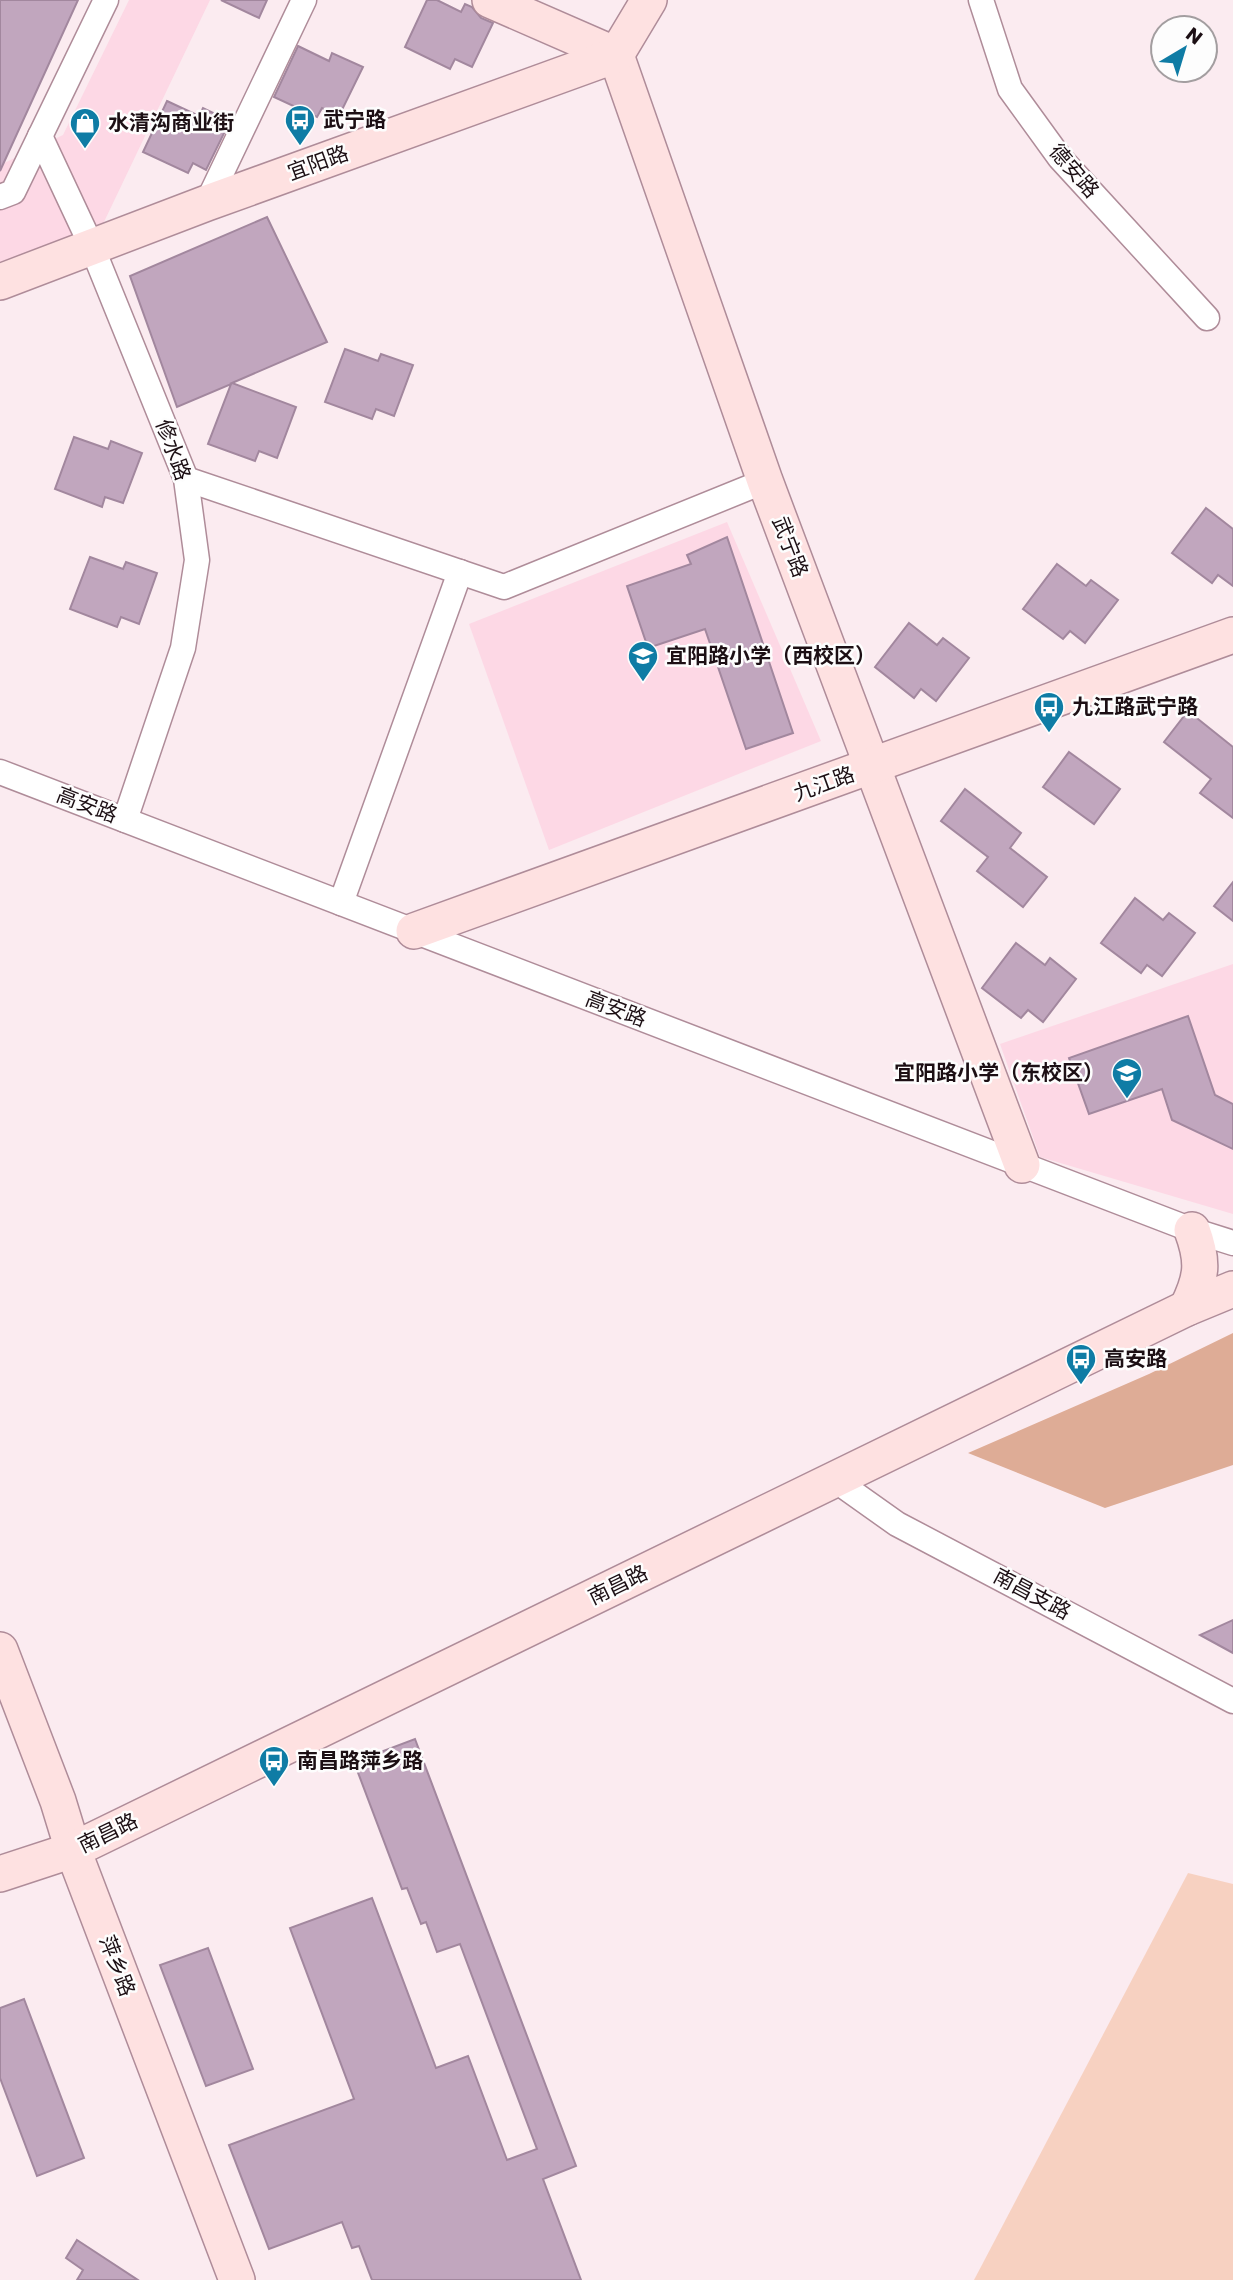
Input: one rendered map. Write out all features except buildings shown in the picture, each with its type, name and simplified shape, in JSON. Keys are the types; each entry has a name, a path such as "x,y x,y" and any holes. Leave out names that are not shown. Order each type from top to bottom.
{"street":[{"path":"0,197 13,192 106,0"},
{"path":"207,203 304,0"},
{"path":"490,0 616,55 649,0"},
{"name":"德安路","path":"981,0 1010,89 1060,158 1207,318"},
{"name":"宜阳路","path":"0,282 207,203 616,55"},
{"name":"武宁路","path":"616,55 765,481 1022,1165"},
{"name":"修水路","path":"40,136 92,247 186,479 197,561 183,648 125,820"},
{"path":"186,479 504,587 765,481"},
{"path":"341,903 460,572"},
{"name":"九江路","path":"414,931 1233,635"},
{"name":"高安路","path":"0,772 1192,1230 1233,1243"},
{"path":"1187,1308 1197,1287 1200,1269 1199,1249 1192,1230"},
{"name":"南昌路","path":"0,1874 73,1850 1187,1308 1233,1289"},
{"name":"南昌支路","path":"835,1479 897,1524 1233,1701"},
{"name":"萍乡路","path":"0,1650 237,2280"}],"shaded area":[{"name":"水清沟商业街","path":"129,0 210,0 92,247 0,289 0,165 63,135"},
{"name":"宜阳路小学（西校区）","path":"727,522 821,741 549,850 469,624"},
{"name":"宜阳路小学（东校区）","path":"1233,964 1233,1214 1040,1157 1000,1044"},
{"path":"1233,1333 1233,1465 1105,1508 968,1453 1149,1374"},
{"path":"1188,1873 1233,1884 1233,2280 974,2280"}],"place":[{"name":"武宁路","path":"300,147"},
{"name":"水清沟商业街","path":"85,150"},
{"name":"宜阳路小学（西校区）","path":"643,683"},
{"name":"九江路武宁路","path":"1049,734"},
{"name":"宜阳路小学（东校区）","path":"1127,1100"},
{"name":"高安路","path":"1081,1386"},
{"name":"南昌路萍乡路","path":"274,1788"}]}
